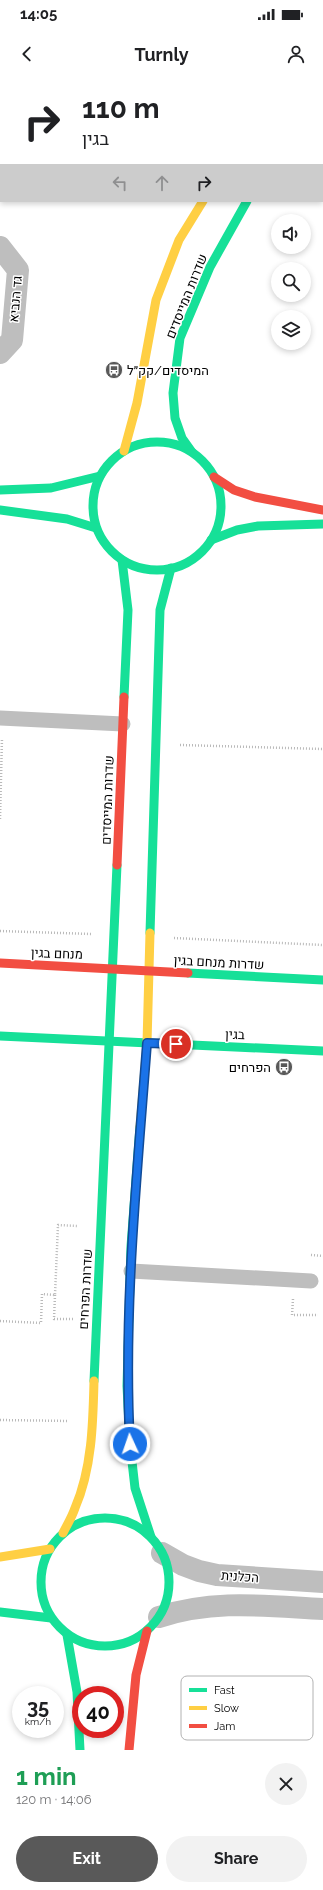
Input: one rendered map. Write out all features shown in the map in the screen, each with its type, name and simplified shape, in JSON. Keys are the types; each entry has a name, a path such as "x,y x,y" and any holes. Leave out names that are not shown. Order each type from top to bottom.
{"street":[{"name":"שדרות המייסדים","path":"124,451 137,403 156,300 179,240 202,202"},
{"name":"שדרות המייסדים","path":"192,452 182,438 175,418 174,392 180,338 210,267 246,202"},
{"name":"גד הנביא","path":"0,247 18,270 12,340 0,353"},
{"path":"157,442 176,445 192,452 204,463 214,477 220,495 220,514 211,540 196,557 171,568 146,569 122,560 107,547 96,528 93,502 100,476 110,462 124,451 136,445 157,442"},
{"path":"0,490 41,490 76,484 100,476"},
{"path":"214,477 234,490 255,497 323,510"},
{"path":"0,510 67,520 96,528"},
{"path":"211,540 237,530 258,526 323,524"},
{"name":"שדרות המייסדים","path":"111,1041 128,610 122,560"},
{"path":"129,1750 135,1680 139,1656 153,1624 166,1602 169,1585 168,1568 156,1545 136,1488 130,1444 127,1386 131,1271 147,1043 160,610 171,568"},
{"name":"מנחם בגין","path":"0,963 113,968"},
{"name":"שדרות מנחם בגין","path":"113,968 323,980"},
{"path":"0,1036 147,1043"},
{"name":"שדרות הפרחים","path":"63,1533 76,1507 84,1479 92,1436 111,1041"},
{"name":"בגין","path":"147,1043 323,1051"},
{"path":"156,1545 136,1526 118,1519 98,1518 80,1523 63,1533 50,1549 42,1566 40,1584 43,1602 51,1618 67,1635 82,1643 99,1647 116,1646 133,1640 153,1624 194,1608 232,1604 323,1609"},
{"name":"הכלנית","path":"156,1545 183,1565 199,1571 217,1574 323,1582"},
{"path":"0,1557 50,1549"},
{"path":"0,1612 51,1618"},
{"path":"67,1635 75,1668 79,1698 81,1722 80,1750"}],"lane":[{"path":"1,718 123,724"},
{"path":"131,1271 311,1281"}],"path":[{"path":"0,819 1,718"},
{"path":"156,744 323,749"},
{"path":"0,930 115,935"},
{"path":"149,937 323,945"},
{"path":"54,1319 58,1225 101,1226"},
{"path":"311,1255 323,1256"},
{"path":"294,1280 292,1314 318,1315"},
{"path":"0,1321 41,1323 42,1294 55,1295"},
{"path":"0,1420 93,1422"}],"traffic: fast":[{"path":"192,452 182,438 175,418 173,393 180,338 210,267 246,202"},
{"path":"151,442 163,442 176,445 193,453 206,465 218,487 221,506 220,518 216,530 210,542 198,555 176,567 163,570 151,570 138,567 121,559 108,547 96,525 93,512 93,500 96,487 104,470 116,457 138,445 151,442"},
{"path":"0,490 51,488 100,476"},
{"path":"0,510 67,519 96,528"},
{"path":"211,540 237,530 258,526 323,524"},
{"path":"122,560 128,610 124,697"},
{"path":"150,933 160,610 171,568"},
{"path":"94,1381 117,865"},
{"path":"188,973 323,980"},
{"path":"0,1036 323,1051"},
{"path":"140,1127 131,1246 127,1386 130,1444 135,1488 151,1537"},
{"path":"99,1518 111,1518 135,1525 146,1532 155,1541 164,1557 168,1570 169,1582 168,1594 162,1612 155,1623 146,1632 135,1639 124,1643 111,1646 99,1646 75,1639 64,1632 55,1623 48,1612 44,1601 41,1588 41,1576 48,1552 55,1541 64,1532 75,1525 86,1521 99,1518"},
{"path":"0,1612 51,1618"},
{"path":"67,1635 77,1692 80,1750"}],"traffic: slow":[{"path":"124,451 137,403 156,300 179,240 202,202"},
{"path":"140,1127 147,1043 150,933"},
{"path":"63,1533 74,1511 85,1478 92,1429 94,1381"},
{"path":"0,1557 50,1549"}],"traffic: jam":[{"path":"214,477 234,490 255,497 323,510"},
{"path":"117,865 124,697"},
{"path":"0,963 188,973"},
{"path":"129,1750 136,1675 147,1631"}],"place":[{"name":"המיסדים/קק״ל","path":"114,370"},
{"name":"הפרחים","path":"284,1067"}],"route":[{"path":"130,1444 127,1386 131,1246 147,1043 176,1044"}]}
